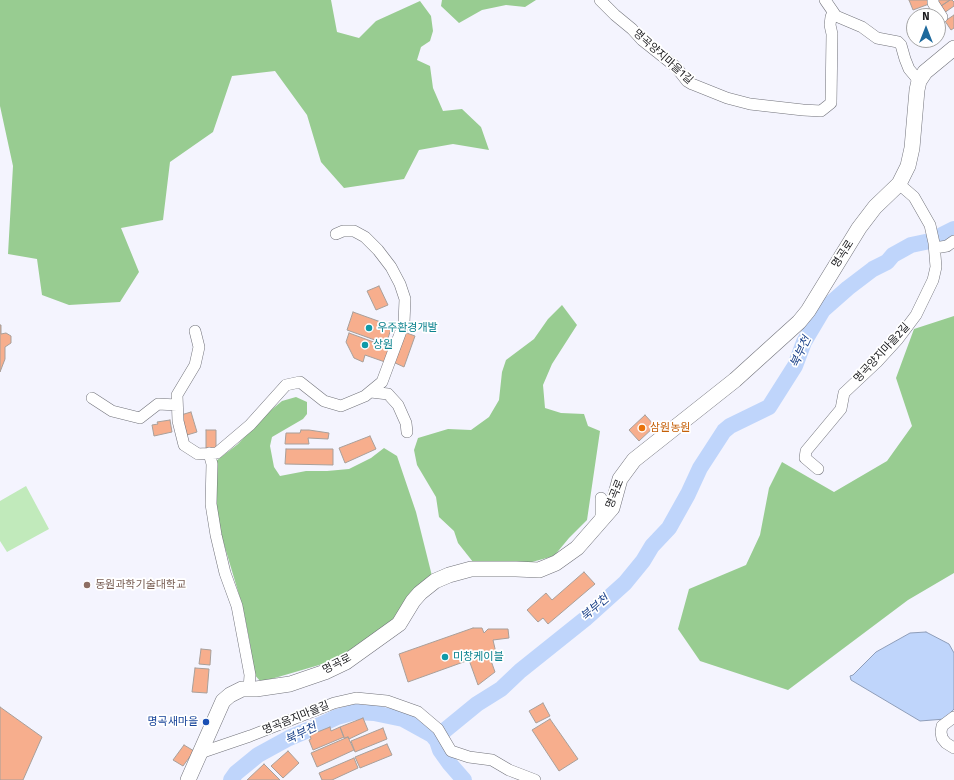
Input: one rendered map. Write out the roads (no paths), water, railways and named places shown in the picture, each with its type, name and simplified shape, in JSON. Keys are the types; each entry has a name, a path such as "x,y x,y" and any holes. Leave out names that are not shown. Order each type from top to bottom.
{"main road":[{"path":"919,81 925,72 954,48"},
{"name":"명곡로","path":"188,780 223,701 230,695 242,690 268,688 290,684 325,672 346,662 399,624 413,601 420,593 435,581 449,575 471,569 516,568 540,570 556,563 577,548 612,508 620,479 634,460 735,380 799,322 817,297 831,271 859,228 875,207 899,184 908,166 912,148 919,81"}],"street":[{"name":"명곡양지마을1길","path":"600,0 642,40 676,67 687,81 692,84 727,98 750,104 821,111 832,103 832,34 830,25 833,12"},
{"path":"825,0 836,16 862,27 876,38 898,42 901,45 909,69 919,81"},
{"name":"명곡양지마을2길","path":"818,469 805,458 806,451 841,409 844,393 877,362 916,316 933,280 936,266 935,248 930,225 914,197 899,184"},
{"path":"195,331 199,347 195,365 177,395 177,405 178,421 184,445 198,454 217,453 232,441 265,409 286,385 300,382 324,401 341,406 371,392 382,382 404,323 405,299 400,284 391,266 365,237 354,231 343,231 336,234"},
{"path":"935,248 947,246 954,241"},
{"path":"371,392 388,394 398,405 406,423 407,432"},
{"path":"92,398 112,411 140,418 158,404 177,405"},
{"path":"209,454 212,464 211,504 216,535 225,573 237,606 250,675 249,690"},
{"path":"601,521 602,498"},
{"name":"명곡음지마을길","path":"200,752 250,736 334,703 356,698 387,701 418,712 438,729 451,751 469,757 492,760 509,770 535,780"},
{"path":"954,717 942,726 941,732 942,738 946,743 954,748"}],"water":[{"path":"926,632 949,644 954,653 954,709 945,719 920,721 851,680 850,676 853,675 876,652 910,633"}],"waterway":[{"name":"북부천","path":"432,735 444,731 477,704 501,689 520,671 585,619 625,583 643,561 652,546 669,528 688,494 700,468 724,431 730,426 769,407 795,366 804,342 823,310 848,288 873,269 887,262 893,255 911,245 930,241 954,229"},
{"name":"북부천","path":"231,780 236,773 258,755 289,738 337,717 355,712 374,713 403,719 432,735 437,741 440,750 464,780"}],"place":[{"name":"우주환경개발","path":"369,328"},
{"name":"상원","path":"365,345"},
{"name":"삼원농원","path":"642,428"},
{"name":"동원과학기술대학교","path":"87,585"},
{"name":"미창케이블","path":"445,657"},
{"name":"명곡새마을","path":"206,722"}]}
